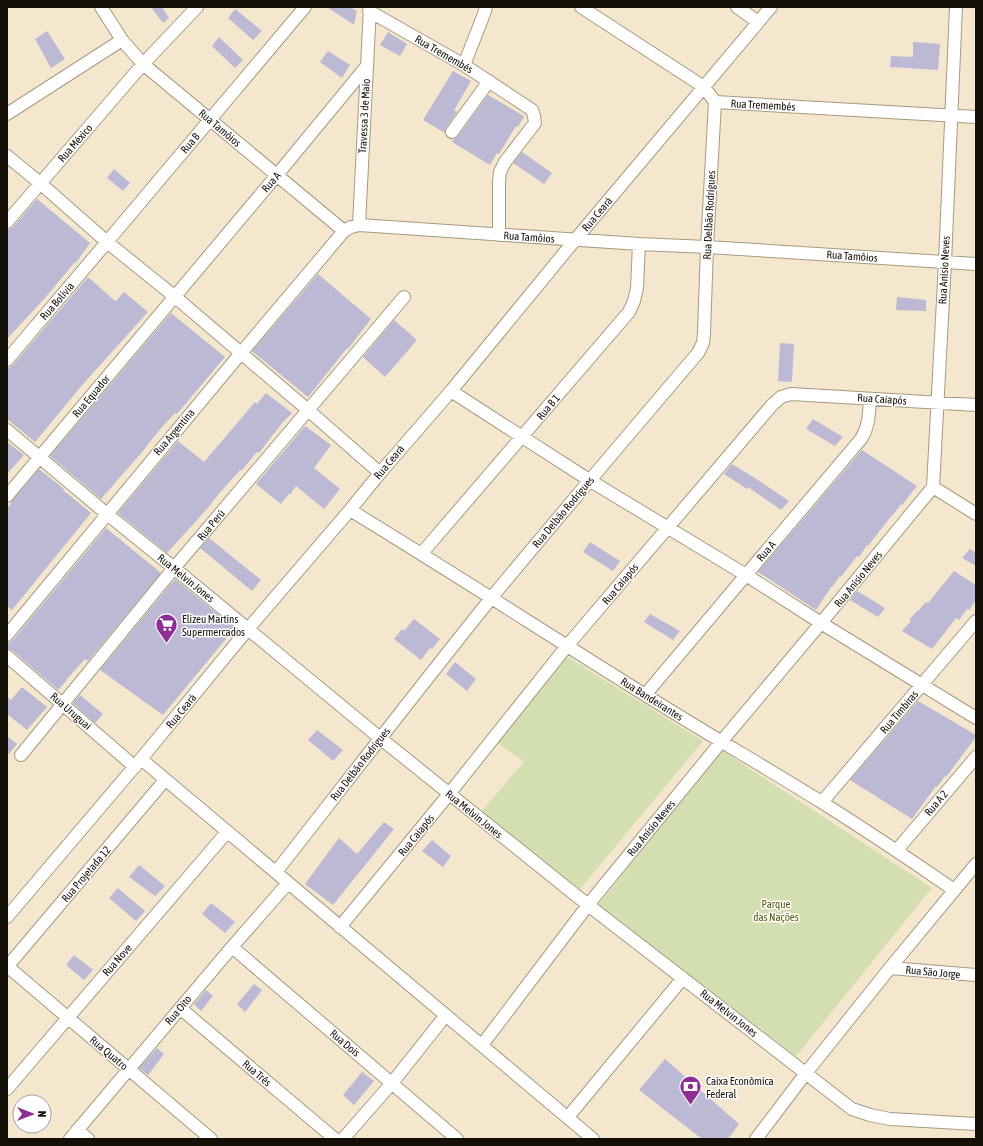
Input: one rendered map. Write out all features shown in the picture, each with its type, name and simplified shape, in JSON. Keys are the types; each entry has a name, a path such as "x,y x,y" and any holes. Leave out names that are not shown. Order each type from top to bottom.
{"street":[{"name":"Rua Tamôios","path":"101,7 122,40 143,64 344,232 359,225 575,240 976,264"},
{"name":"Rua México","path":"7,222 143,64 197,7"},
{"name":"Rua B","path":"107,242 305,7"},
{"path":"464,65 486,7"},
{"name":"Rua Tremembés","path":"581,7 704,87 715,102 976,116"},
{"path":"737,7 758,22"},
{"name":"Rua Ceará","path":"7,917 138,763 248,629 451,391 575,240 771,7"},
{"name":"Rua Anísio Neves","path":"482,1045 588,905 933,487 945,262 956,7"},
{"name":"Rua Tremembés","path":"369,9 464,65 532,110 535,123 505,162 500,172 499,235"},
{"name":"Travessa 3 de Maio","path":"359,225 369,9"},
{"path":"7,114 122,40"},
{"name":"Rua A","path":"174,296 366,67"},
{"path":"452,132 489,81"},
{"name":"Rua Delbão Rodrigues","path":"276,872 491,598 589,480 698,353 704,333 715,102"},
{"path":"7,156 107,242 174,296 380,473"},
{"name":"Rua Argentina","path":"7,635 241,353 344,232"},
{"name":"Rua Bolívia","path":"7,360 107,242"},
{"name":"Rua B 1","path":"422,553 629,312 634,301 637,288 639,244"},
{"name":"Rua Equador","path":"7,496 174,296"},
{"name":"Rua Perú","path":"21,755 174,568 404,297"},
{"path":"451,391 589,480 746,575 976,718"},
{"name":"Rua Caiapós","path":"340,927 449,794 567,646 772,405 782,397 791,394 976,405"},
{"name":"Rua A","path":"646,695 861,439 867,426 870,399"},
{"name":"Rua Melvin Jones","path":"7,430 107,514 449,794 588,905 852,1108 870,1115 890,1119 976,1124"},
{"path":"933,487 976,514"},
{"name":"Rua Bandeirantes","path":"350,510 422,553 721,742 822,802 897,850 954,890"},
{"name":"Rua Timbiras","path":"822,802 976,621"},
{"name":"Rua Uruguai","path":"7,656 63,704 138,763 165,780 593,1139"},
{"name":"Rua A 2","path":"897,850 976,757"},
{"name":"Rua Projetada 12","path":"7,967 165,780"},
{"name":"Rua Nove","path":"7,1089 227,832"},
{"path":"756,1139 806,1073 890,968 976,864"},
{"name":"Rua Oito","path":"73,1134 288,883"},
{"name":"Rua Dois","path":"232,947 457,1139"},
{"name":"Rua Quatro","path":"7,967 211,1139"},
{"name":"Rua São Jorge","path":"890,968 976,975"},
{"path":"568,1117 683,978"},
{"name":"Rua Três","path":"180,1008 335,1139"},
{"path":"343,1139 392,1083 446,1015"},
{"path":"73,1134 88,1139"}],"green space":[{"path":"566,656 703,741 580,889 480,813 524,762 495,741"},
{"name":"Parque das Nações","path":"721,750 932,888 796,1056 598,906"}],"building":[{"path":"151,7 162,7 169,18 163,23"},
{"path":"327,7 350,7 357,11 354,25"},
{"path":"235,9 262,31 253,40 228,18"},
{"path":"47,31 65,59 51,68 35,39"},
{"path":"388,32 407,44 400,56 380,45"},
{"path":"219,37 243,60 235,68 212,46"},
{"path":"913,42 940,44 938,70 890,67 891,56 913,57"},
{"path":"328,51 350,65 342,78 320,62"},
{"path":"453,71 471,81 454,110 457,112 446,128 445,133 423,120"},
{"path":"488,95 524,116 518,127 516,126 499,154 497,153 490,165 452,142"},
{"path":"522,152 552,173 544,184 513,163"},
{"path":"114,169 130,183 123,191 107,178"},
{"path":"37,199 90,243 76,263 75,262 44,299 7,339 7,231 13,227"},
{"path":"318,274 371,319 308,397 252,351"},
{"path":"88,277 115,301 124,292 148,312 84,383 35,442 7,419 7,369 13,365"},
{"path":"897,297 926,300 926,311 896,310"},
{"path":"171,313 225,357 177,414 175,413 164,425 101,499 50,456"},
{"path":"394,320 417,340 385,377 363,357"},
{"path":"780,343 794,344 792,382 778,381"},
{"path":"266,393 292,413 282,423 259,453 257,452 241,471 240,470 167,553 118,513 178,441 204,462 255,402 257,404"},
{"path":"813,419 843,437 835,446 806,429"},
{"path":"305,426 331,445 314,468 340,489 324,509 296,486 281,504 256,484"},
{"path":"7,442 24,455 7,474"},
{"path":"862,450 917,486 868,546 867,545 859,557 857,556 841,577 840,576 831,587 816,610 758,572"},
{"path":"732,464 789,501 781,510 748,487 747,489 724,474"},
{"path":"39,469 91,513 12,610 7,606 7,508"},
{"path":"106,528 161,573 88,661 85,659 58,690 12,650 7,649 7,644 13,640"},
{"path":"209,538 261,580 252,591 200,548"},
{"path":"590,542 620,561 613,571 583,552"},
{"path":"970,549 976,553 976,566 962,558"},
{"path":"954,571 976,585 976,600 959,620 956,618 932,649 902,631 911,621 909,620 926,602 928,603"},
{"name":"Elizeu Martins Supermercados","path":"175,579 235,628 163,715 100,670"},
{"path":"857,591 885,608 878,617 850,600"},
{"path":"650,614 680,631 673,640 644,622"},
{"path":"414,619 440,639 432,649 430,648 421,660 394,639 402,629 404,631"},
{"path":"455,662 476,679 467,691 446,674"},
{"path":"22,687 47,707 27,730 7,714 7,697 11,700"},
{"path":"80,695 103,714 95,723 73,703"},
{"path":"918,701 976,735 976,737 946,777 945,776 937,787 936,786 912,819 850,780"},
{"path":"317,730 343,750 333,761 308,740"},
{"path":"7,736 17,744 7,756"},
{"path":"384,822 394,829 333,905 305,884 339,838 357,854"},
{"path":"432,840 451,856 443,867 422,851"},
{"path":"139,865 165,886 155,896 129,877"},
{"path":"118,888 145,911 136,921 109,898"},
{"path":"211,903 235,922 225,933 202,914"},
{"path":"74,955 93,970 84,980 66,965"},
{"path":"254,984 262,990 245,1012 237,1004"},
{"path":"206,990 213,996 201,1011 194,1004"},
{"path":"157,1048 164,1054 148,1075 139,1068"},
{"name":"Caixa Econômica Federal","path":"665,1059 739,1124 728,1139 702,1139 639,1090"},
{"path":"362,1072 374,1081 354,1105 343,1095"}],"place":[{"name":"Elizeu Martins Supermercados","path":"166,644"},
{"name":"Caixa Econômica Federal","path":"690,1106"}]}
